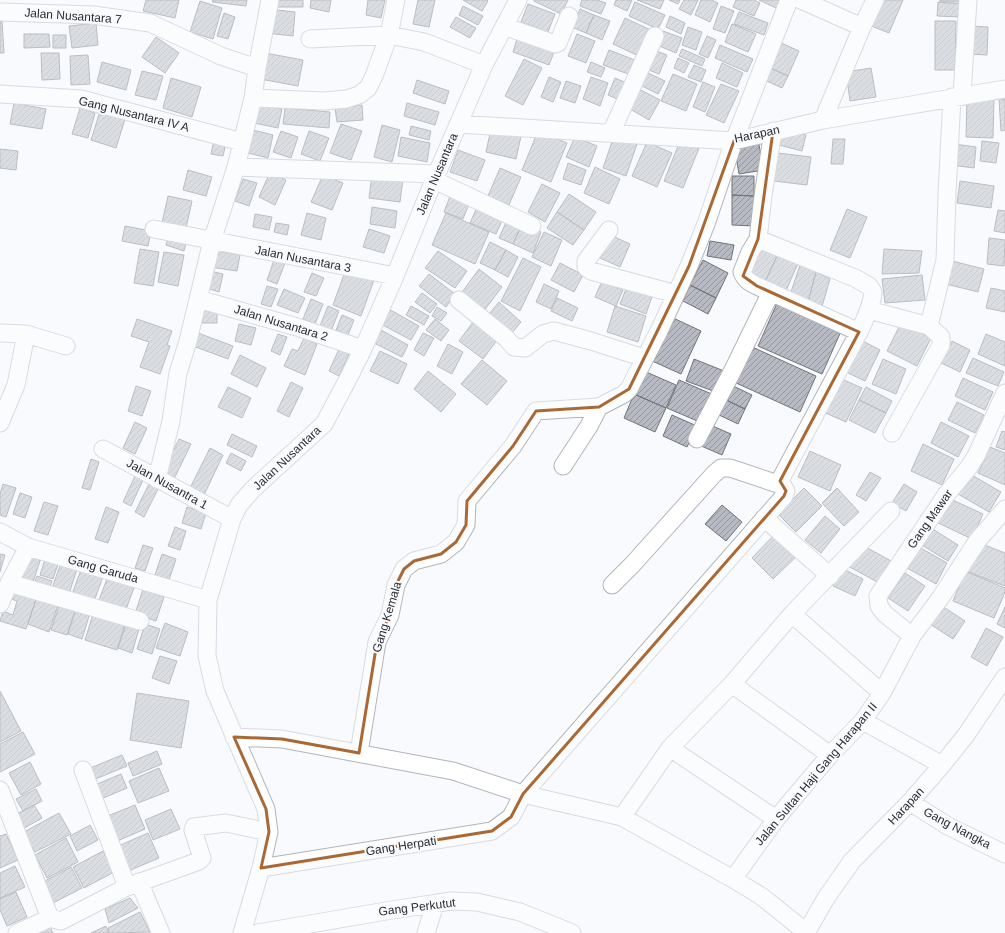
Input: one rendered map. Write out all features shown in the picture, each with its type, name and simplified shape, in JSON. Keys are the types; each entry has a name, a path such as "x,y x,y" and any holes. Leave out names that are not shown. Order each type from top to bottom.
{"street":[{"path":"157,479 171,421 178,373 212,241 236,167 253,98 270,0"},
{"path":"253,98 324,101 346,99 359,94 368,88 389,35 396,0"},
{"name":"Jalan Nusantara","path":"242,933 261,868 269,832 266,809 214,691 206,656 208,600 232,519 239,504 253,489 324,424 348,379 395,276 435,177 484,65 518,0"},
{"path":"563,466 589,426 599,407 624,394 629,389 659,331 689,266 706,224 734,141 789,0"},
{"path":"801,0 862,27"},
{"path":"823,120 875,0"},
{"path":"928,326 945,260 947,194 968,0"},
{"name":"Jalan Nusantara 7","path":"0,12 93,8 150,23 221,56 257,68"},
{"path":"504,26 555,44 558,43 561,38 569,16"},
{"path":"310,39 389,35 424,42 484,65"},
{"path":"611,133 655,36"},
{"name":"Harapan","path":"458,124 734,141 823,120 1005,89"},
{"name":"Gang Nusantara IV A","path":"0,94 81,99 242,142"},
{"path":"773,131 758,239 750,252 742,272 745,280 859,332"},
{"path":"236,167 435,177 532,226"},
{"name":"Jalan Nusantara 3","path":"154,229 395,276"},
{"path":"609,230 586,261 586,267 591,270 676,294"},
{"path":"612,585 721,468 730,468 778,484 859,332 869,310 873,292 869,286 855,278 758,239"},
{"path":"697,439 771,292"},
{"name":"Jalan Nusantara 2","path":"198,299 297,326 363,349"},
{"path":"459,300 514,347 525,348 543,334 554,331 644,358"},
{"path":"869,310 928,326 941,337 941,345 892,434"},
{"path":"0,332 26,334 66,346"},
{"path":"0,423 16,385 26,334"},
{"name":"Gang Mawar","path":"912,636 885,614 879,606 878,596 946,495 976,456 1005,393"},
{"name":"Gang Kemala","path":"359,753 377,642 390,615 396,585 404,569 414,561 441,554 456,542 466,525 467,501 513,446 536,411 599,407"},
{"name":"Jalan Nusantra 1","path":"103,448 232,519"},
{"name":"Gang Herpati","path":"261,868 492,830 511,817 523,794 784,496 786,491 778,484"},
{"name":"Jalan Sultan Haji Gang Harapan II","path":"733,879 776,819 830,755 863,721 882,693 912,636 941,598 978,540 1005,509"},
{"path":"622,817 670,748 732,684 792,614 891,511"},
{"path":"764,518 830,576"},
{"name":"Gang Garuda","path":"0,532 28,547 208,600"},
{"path":"0,604 28,547"},
{"path":"9,583 140,620"},
{"path":"792,614 882,693"},
{"name":"Harapan","path":"806,932 826,898 852,861 910,802 942,765 966,735 1005,677"},
{"path":"732,684 830,755"},
{"path":"863,721 942,765"},
{"path":"234,737 282,739 453,771 523,794 622,817 761,896 806,932"},
{"path":"670,748 776,819"},
{"path":"83,770 133,884 161,933"},
{"path":"0,790 59,924"},
{"name":"Gang Nangka","path":"910,802 948,826 1005,854"},
{"path":"17,933 59,924 133,884 199,861 202,858 193,830 194,827 226,823 269,832"},
{"name":"Gang Perkutut","path":"258,933 451,901 477,902 520,912 572,933"},
{"path":"426,933 435,904"}],"highlighted area":[{"path":"773,131 758,239 743,276 757,286 859,332 780,481 786,491 784,496 523,794 511,817 492,831 261,868 269,832 266,809 234,737 282,739 359,753 377,642 390,615 396,585 404,569 414,561 441,554 456,542 466,525 467,501 513,446 536,411 599,407 629,389 689,266 734,141"}],"building":[{"path":"146,0 179,0 175,18 143,11"},
{"path":"213,0 247,0 246,6 212,2"},
{"path":"273,0 303,0 303,7 273,7"},
{"path":"311,0 331,0 329,12 310,8"},
{"path":"368,0 385,0 381,18 366,15"},
{"path":"418,0 435,0 429,27 413,24"},
{"path":"463,0 487,0 488,1 482,11"},
{"path":"534,0 568,0 561,14"},
{"path":"582,0 597,0 606,3 601,14 580,6"},
{"path":"616,0 632,0 627,11 614,5"},
{"path":"637,0 664,0 660,9"},
{"path":"669,0 680,0 678,4"},
{"path":"684,0 698,0 691,15 679,9"},
{"path":"701,0 712,0 718,3 710,22 695,15"},
{"path":"736,0 754,0 760,3 754,16 733,7"},
{"path":"759,0 782,0 778,9"},
{"path":"879,0 903,0 889,33 869,25"},
{"path":"940,0 962,0 962,2 940,2"},
{"path":"200,1 222,8 213,39 190,32"},
{"path":"635,2 665,15 658,29 629,16"},
{"path":"938,2 961,4 961,17 937,16"},
{"path":"528,4 555,14 548,32 521,22"},
{"path":"463,6 483,16 478,25 459,15"},
{"path":"721,6 734,11 725,33 713,29"},
{"path":"268,9 295,12 293,36 266,33"},
{"path":"580,9 594,15 586,33 572,27"},
{"path":"739,12 768,23 764,35 734,24"},
{"path":"224,13 235,17 228,39 217,36"},
{"path":"594,15 610,21 602,40 586,33"},
{"path":"670,16 685,23 681,34 666,27"},
{"path":"456,17 476,28 470,38 450,27"},
{"path":"625,18 655,32 643,58 613,44"},
{"path":"0,21 2,21 4,53 0,53"},
{"path":"935,21 956,21 955,70 935,70"},
{"path":"96,23 98,45 72,48 69,26"},
{"path":"732,24 756,34 748,52 725,42"},
{"path":"970,26 988,27 987,55 969,54"},
{"path":"688,27 702,32 696,50 682,45"},
{"path":"663,31 682,38 676,53 657,45"},
{"path":"24,34 49,34 50,47 24,48"},
{"path":"577,34 595,41 586,63 568,56"},
{"path":"53,35 66,35 66,48 53,48"},
{"path":"707,36 716,40 708,58 699,54"},
{"path":"156,37 179,53 165,73 142,57"},
{"path":"517,39 554,52 549,65 513,52"},
{"path":"777,41 799,51 788,76 766,66"},
{"path":"720,45 753,59 747,72 715,58"},
{"path":"682,49 705,59 702,66 679,56"},
{"path":"609,50 640,62 634,76 603,65"},
{"path":"654,50 667,55 659,74 646,69"},
{"path":"41,53 59,53 60,79 42,80"},
{"path":"265,53 303,60 298,86 260,79"},
{"path":"88,55 90,84 71,85 70,56"},
{"path":"678,58 689,63 684,73 674,68"},
{"path":"524,59 542,68 523,105 505,96"},
{"path":"102,62 131,70 126,90 97,82"},
{"path":"591,62 605,68 601,77 587,72"},
{"path":"722,63 743,73 737,87 716,78"},
{"path":"694,65 706,70 701,82 688,77"},
{"path":"766,66 788,76 782,88 760,78"},
{"path":"871,68 876,97 850,101 846,72"},
{"path":"142,71 163,76 156,100 135,95"},
{"path":"644,71 665,81 658,94 638,84"},
{"path":"673,74 697,84 686,111 661,101"},
{"path":"549,77 561,82 553,102 541,97"},
{"path":"591,77 608,83 600,106 583,99"},
{"path":"171,78 201,87 192,117 163,108"},
{"path":"615,78 629,84 622,101 608,95"},
{"path":"417,80 449,91 445,104 413,93"},
{"path":"566,81 581,86 575,103 560,98"},
{"path":"703,82 715,87 705,112 693,107"},
{"path":"721,84 739,91 724,123 706,115"},
{"path":"635,87 660,100 649,120 625,106"},
{"path":"967,97 994,98 993,138 966,137"},
{"path":"1005,99 1005,130 1001,131 999,100"},
{"path":"14,103 46,109 42,129 10,124"},
{"path":"254,103 282,109 278,128 249,122"},
{"path":"407,103 439,112 435,125 404,116"},
{"path":"362,105 363,120 337,122 335,108"},
{"path":"80,108 95,113 88,138 72,134"},
{"path":"101,108 126,116 116,148 91,140"},
{"path":"285,108 330,112 329,128 283,124"},
{"path":"341,124 362,131 351,160 330,153"},
{"path":"382,125 400,130 392,162 374,157"},
{"path":"411,126 431,131 429,140 409,135"},
{"path":"249,129 273,135 268,158 244,152"},
{"path":"491,129 521,136 516,159 486,152"},
{"path":"783,129 806,135 802,151 779,145"},
{"path":"281,131 298,137 291,158 273,152"},
{"path":"309,131 329,138 320,161 301,154"},
{"path":"538,131 567,143 551,182 522,170"},
{"path":"614,136 637,144 626,176 603,168"},
{"path":"401,137 430,143 427,162 398,156"},
{"path":"575,137 597,146 589,167 566,157"},
{"path":"833,139 845,139 843,164 831,164"},
{"path":"214,140 226,143 223,156 211,154"},
{"path":"758,140 764,170 739,174 734,144"},
{"path":"680,141 699,148 683,188 664,181"},
{"path":"982,141 999,143 996,163 980,161"},
{"path":"647,142 672,153 657,187 632,176"},
{"path":"954,144 976,147 974,168 951,165"},
{"path":"0,149 18,151 16,170 0,168"},
{"path":"458,150 485,160 477,181 450,172"},
{"path":"778,153 811,157 807,185 774,181"},
{"path":"568,163 586,170 581,185 563,179"},
{"path":"595,167 620,179 609,204 584,193"},
{"path":"500,168 521,177 509,205 488,196"},
{"path":"188,170 212,177 206,196 183,190"},
{"path":"270,172 286,180 275,205 259,197"},
{"path":"323,175 343,183 332,210 311,202"},
{"path":"372,175 403,179 400,202 369,198"},
{"path":"732,176 754,176 754,196 732,195"},
{"path":"243,179 257,183 249,206 235,201"},
{"path":"960,181 994,186 991,208 957,203"},
{"path":"542,184 560,193 545,222 528,212"},
{"path":"452,191 471,199 463,219 444,212"},
{"path":"569,194 596,212 584,230 557,212"},
{"path":"732,195 754,196 754,226 732,225"},
{"path":"168,196 192,201 186,228 162,223"},
{"path":"478,205 504,216 496,234 470,223"},
{"path":"372,207 397,211 395,228 370,224"},
{"path":"847,209 867,217 850,258 830,250"},
{"path":"998,210 1005,211 1005,233 994,231"},
{"path":"557,212 584,230 573,245 547,228"},
{"path":"307,213 326,218 321,240 301,235"},
{"path":"446,213 489,232 475,264 432,245"},
{"path":"255,214 272,217 269,230 253,227"},
{"path":"508,218 522,224 513,244 499,238"},
{"path":"276,223 289,225 287,235 274,232"},
{"path":"522,224 541,232 533,253 513,244"},
{"path":"125,226 151,231 148,246 122,241"},
{"path":"369,229 390,236 384,253 363,247"},
{"path":"544,232 562,240 551,266 532,257"},
{"path":"608,234 630,244 620,267 598,257"},
{"path":"168,237 186,243 184,251 166,245"},
{"path":"989,238 1005,240 1004,266 987,264"},
{"path":"710,241 734,245 731,260 707,256"},
{"path":"490,242 506,250 495,270 480,263"},
{"path":"760,247 778,254 764,284 745,275"},
{"path":"140,249 159,252 153,286 134,283"},
{"path":"884,249 922,251 919,273 882,274"},
{"path":"212,250 240,255 237,271 210,267"},
{"path":"506,250 518,257 508,277 495,270"},
{"path":"438,251 467,271 455,288 425,268"},
{"path":"164,252 184,255 178,286 158,282"},
{"path":"778,254 799,261 785,293 764,284"},
{"path":"523,258 541,267 520,311 501,301"},
{"path":"274,260 285,263 277,284 267,280"},
{"path":"703,260 728,273 716,298 690,285"},
{"path":"948,260 984,269 978,292 942,283"},
{"path":"801,262 817,268 807,306 789,298"},
{"path":"560,263 583,275 574,292 551,280"},
{"path":"817,268 818,273 830,279 821,310 807,306"},
{"path":"346,269 374,280 361,316 333,305"},
{"path":"479,269 502,287 483,312 460,295"},
{"path":"210,271 223,274 219,292 206,288"},
{"path":"312,273 324,278 316,296 304,292"},
{"path":"429,274 455,294 446,307 419,286"},
{"path":"922,275 925,300 885,303 882,279"},
{"path":"602,281 623,290 616,306 595,297"},
{"path":"544,284 559,291 551,309 536,302"},
{"path":"628,284 653,294 646,314 620,304"},
{"path":"690,285 716,298 708,314 683,301"},
{"path":"267,286 278,289 271,307 261,304"},
{"path":"991,288 1005,291 1005,312 986,308"},
{"path":"284,289 305,298 298,313 277,305"},
{"path":"422,293 437,304 430,313 415,302"},
{"path":"557,298 578,308 572,321 551,311"},
{"path":"311,299 323,304 315,324 303,319"},
{"path":"778,301 842,329 822,374 758,346"},
{"path":"499,302 521,322 511,334 489,314"},
{"path":"202,305 217,305 217,323 202,323"},
{"path":"328,306 339,311 331,331 320,326"},
{"path":"411,306 429,316 424,325 406,315"},
{"path":"615,306 646,316 638,342 607,332"},
{"path":"437,307 447,313 441,321 432,316"},
{"path":"387,308 419,326 411,340 379,323"},
{"path":"342,315 354,320 348,335 336,330"},
{"path":"671,317 701,331 681,374 650,360"},
{"path":"476,318 500,336 483,359 459,341"},
{"path":"137,319 172,331 167,345 170,346 160,374 140,367 149,342 131,336"},
{"path":"435,319 449,330 441,341 426,330"},
{"path":"901,323 931,338 917,366 887,351"},
{"path":"239,324 256,328 251,345 235,341"},
{"path":"381,330 408,345 402,357 374,343"},
{"path":"198,333 233,346 228,359 193,346"},
{"path":"423,333 434,338 424,356 414,350"},
{"path":"278,334 287,337 280,355 271,351"},
{"path":"986,334 1005,342 1005,366 978,354"},
{"path":"304,338 317,344 305,375 284,366 292,349 298,351"},
{"path":"861,340 880,350 865,381 846,372"},
{"path":"952,341 970,350 960,372 941,363"},
{"path":"448,344 463,352 452,374 437,366"},
{"path":"750,346 816,376 800,412 734,382"},
{"path":"340,347 350,352 339,376 329,371"},
{"path":"380,351 407,364 398,384 370,371"},
{"path":"240,355 266,368 257,387 231,374"},
{"path":"973,358 1004,372 998,386 966,373"},
{"path":"694,359 724,371 716,392 686,381"},
{"path":"883,359 906,369 896,394 872,384"},
{"path":"482,360 507,381 487,405 461,384"},
{"path":"428,371 456,394 441,412 414,389"},
{"path":"644,371 676,385 666,408 634,394"},
{"path":"837,377 862,388 846,422 821,411"},
{"path":"963,378 993,392 985,410 955,396"},
{"path":"679,380 714,395 702,423 667,408"},
{"path":"291,382 303,388 289,417 277,411"},
{"path":"729,384 752,395 745,409 722,398"},
{"path":"136,386 151,391 142,416 128,411"},
{"path":"228,387 251,398 242,418 218,407"},
{"path":"866,387 892,401 886,413 859,400"},
{"path":"634,394 666,408 655,432 624,418"},
{"path":"722,398 745,409 738,424 715,413"},
{"path":"859,400 886,413 875,433 849,420"},
{"path":"957,402 984,415 975,433 948,420"},
{"path":"672,415 697,426 687,447 663,436"},
{"path":"135,422 147,428 135,454 123,448"},
{"path":"941,422 969,436 958,457 931,443"},
{"path":"708,424 731,434 722,455 699,445"},
{"path":"1002,431 1005,432 1005,450 996,447"},
{"path":"232,434 257,446 252,457 227,445"},
{"path":"179,439 191,444 174,479 162,473"},
{"path":"923,444 954,459 942,485 911,471"},
{"path":"990,447 1005,453 1005,485 978,473"},
{"path":"210,448 223,455 204,495 190,488"},
{"path":"810,451 841,465 830,491 798,477"},
{"path":"231,453 246,461 241,471 226,463"},
{"path":"91,459 99,462 90,490 82,488"},
{"path":"870,472 881,478 866,501 856,495"},
{"path":"970,474 1001,492 989,512 958,494"},
{"path":"135,476 143,480 131,506 123,502"},
{"path":"150,482 159,487 144,517 135,512"},
{"path":"3,484 16,488 6,517 0,515 0,494"},
{"path":"904,484 917,492 906,511 892,503"},
{"path":"804,488 822,506 796,532 778,514"},
{"path":"837,488 859,512 844,526 822,503"},
{"path":"20,493 32,497 25,518 13,514"},
{"path":"946,497 983,514 972,539 934,521"},
{"path":"44,502 58,506 48,535 34,531"},
{"path":"722,505 742,522 726,541 705,524"},
{"path":"106,507 119,512 108,543 95,539"},
{"path":"187,507 206,513 201,529 182,523"},
{"path":"825,516 840,529 821,553 805,540"},
{"path":"175,527 186,531 180,550 168,546"},
{"path":"931,528 958,545 948,561 920,544"},
{"path":"777,532 799,554 773,579 752,558"},
{"path":"977,542 1005,553 1005,586 966,571"},
{"path":"860,544 893,562 881,584 848,566"},
{"path":"143,545 153,548 145,571 135,568"},
{"path":"919,547 947,563 936,584 907,568"},
{"path":"0,554 5,555 0,572"},
{"path":"30,554 41,558 32,585 21,581"},
{"path":"162,554 176,559 169,580 155,575"},
{"path":"46,556 59,561 53,579 40,575"},
{"path":"62,560 78,566 68,597 51,591"},
{"path":"82,567 104,574 93,604 71,597"},
{"path":"841,568 863,579 855,596 833,586"},
{"path":"965,571 1005,588 1005,592 994,618 953,601"},
{"path":"905,573 925,586 908,611 888,598"},
{"path":"37,576 52,581 48,592 33,586"},
{"path":"108,576 135,585 125,612 98,603"},
{"path":"13,588 37,596 26,629 0,621 3,611 13,615 17,601 9,598"},
{"path":"143,589 164,597 156,621 135,614"},
{"path":"38,594 59,602 49,632 28,624"},
{"path":"60,603 76,608 67,635 51,630"},
{"path":"939,604 965,621 953,639 927,622"},
{"path":"1005,607 1005,628 997,624"},
{"path":"76,608 90,613 82,639 68,634"},
{"path":"93,614 125,624 117,650 85,640"},
{"path":"165,623 188,632 180,656 156,648"},
{"path":"126,624 139,629 132,653 118,648"},
{"path":"145,624 160,629 152,654 137,649"},
{"path":"986,628 1003,637 987,666 971,657"},
{"path":"160,656 177,661 169,684 152,678"},
{"path":"0,691 21,731 0,742"},
{"path":"137,693 189,701 181,748 130,740"},
{"path":"23,732 35,754 0,772 0,744"},
{"path":"157,751 162,764 133,776 128,763"},
{"path":"122,755 127,766 93,780 88,769"},
{"path":"30,762 41,784 21,795 9,773"},
{"path":"159,768 169,791 138,803 129,781"},
{"path":"121,774 127,788 101,799 95,785"},
{"path":"36,789 42,801 23,811 16,799"},
{"path":"34,805 42,818 21,830 13,816"},
{"path":"135,805 145,829 115,842 105,817"},
{"path":"171,809 180,829 153,840 145,820"},
{"path":"59,813 71,834 35,852 24,832"},
{"path":"90,825 98,840 77,851 70,836"},
{"path":"148,833 159,858 126,872 116,847"},
{"path":"6,834 18,860 0,868 0,836"},
{"path":"66,838 78,862 47,878 35,855"},
{"path":"103,851 114,872 84,888 73,867"},
{"path":"15,866 25,887 0,898 0,873"},
{"path":"71,867 82,888 51,904 41,883"},
{"path":"16,892 27,917 7,926 0,910 0,899"},
{"path":"130,898 138,908 109,923 105,909"},
{"path":"140,912 150,932 110,933 108,928"},
{"path":"47,922 53,933 24,933"},
{"path":"106,926 109,933 91,933"}]}
